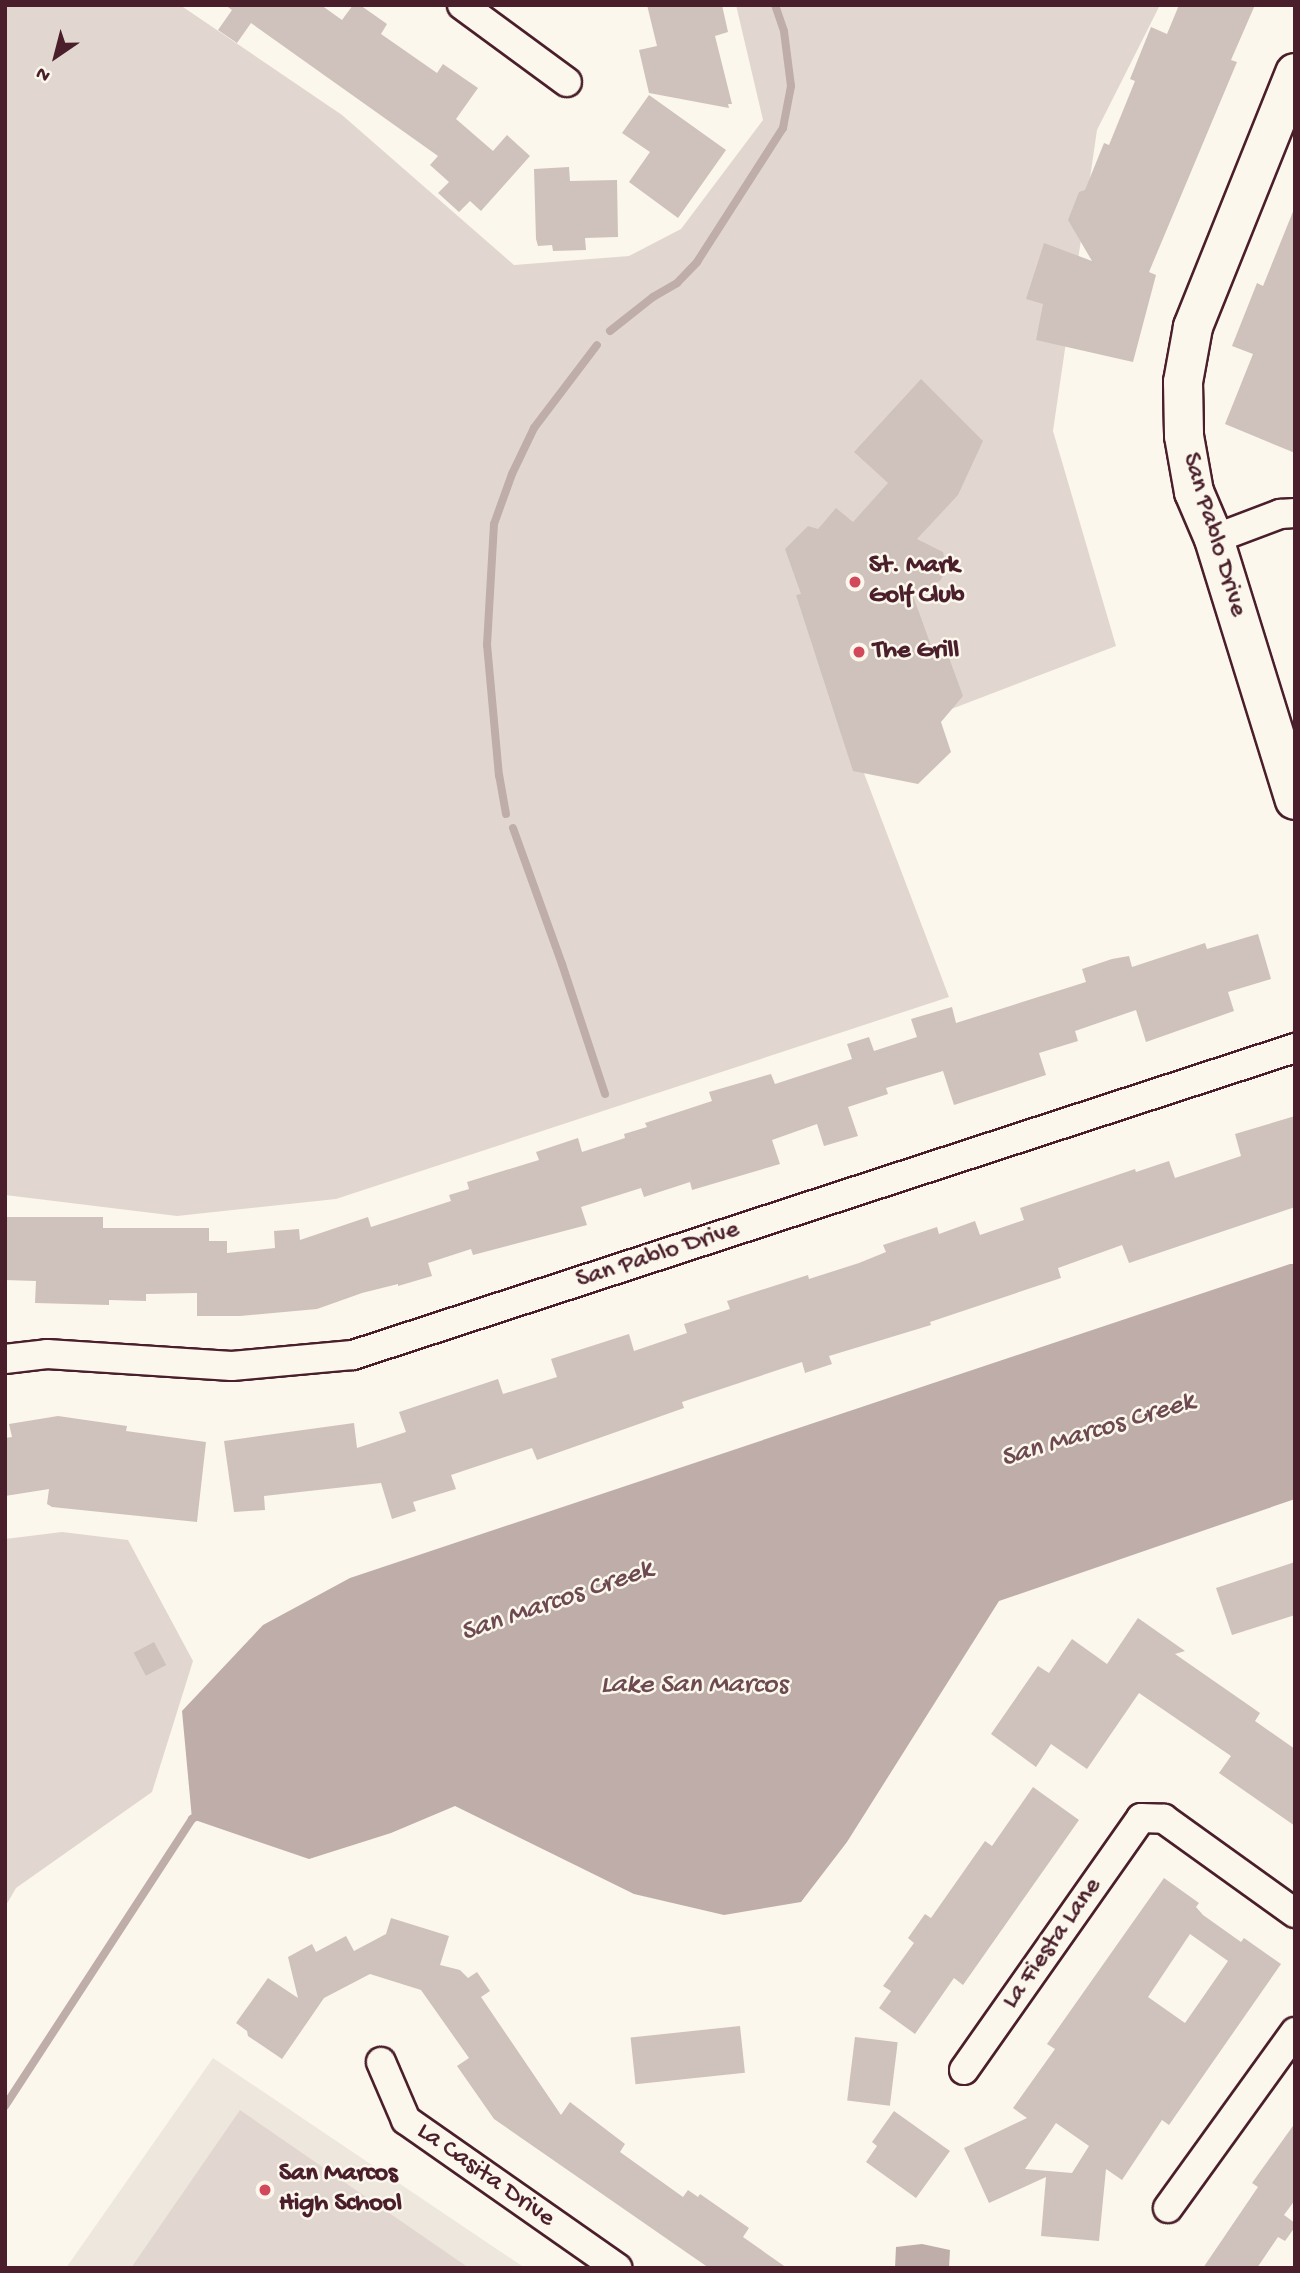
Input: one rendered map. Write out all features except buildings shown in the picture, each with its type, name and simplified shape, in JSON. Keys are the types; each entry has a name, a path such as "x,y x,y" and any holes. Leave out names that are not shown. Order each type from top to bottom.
{"street":[{"path":"462,5 566,82"},
{"name":"San Pablo Drive","path":"1295,73 1193,327 1186,368 1184,436 1194,492 1214,539 1295,800"},
{"path":"1214,539 1280,514 1295,513"},
{"name":"San Pablo Drive","path":"5,1359 47,1354 232,1366 353,1355 1295,1048"},
{"name":"La Fiesta Lane","path":"964,2070 1141,1818 1164,1819 1295,1913"},
{"path":"1168,2208 1295,2032"},
{"name":"La Casita Drive","path":"381,2062 406,2120 617,2268"}],"shaded area":[{"path":"5,5 180,5 342,115 514,265 629,256 681,229 763,120 736,5 1160,5 1097,130 1053,431 1116,646 941,713 851,739 949,997 336,1199 177,1216 5,1195"},
{"path":"62,1532 128,1540 193,1661 152,1792 16,1888 5,1907 5,1539"},
{"name":"San Marcos High School","path":"213,2058 525,2268 66,2268"},
{"path":"240,2110 363,2195 469,2268 131,2268"}],"water":[{"name":"Lake San Marcos","path":"1295,1264 1295,1499 999,1601 847,1842 801,1902 724,1915 634,1894 455,1806 391,1833 309,1859 192,1819 182,1711 263,1625 350,1578"},
{"path":"922,2244 950,2250 949,2268 895,2268 896,2247"}],"waterway":[{"path":"610,331 653,297 677,283 697,262 783,128 791,86 784,31 775,5"},
{"path":"506,814 499,776 487,645 494,524 512,474 534,428 597,345"},
{"path":"513,828 605,1094"},
{"name":"San Marcos Creek","path":"5,2106 192,1819 199,1815"}],"place":[{"name":"St. Mark Golf Club","path":"855,582"},
{"name":"The Grill","path":"859,652"},
{"name":"San Marcos High School","path":"265,2190"}]}
